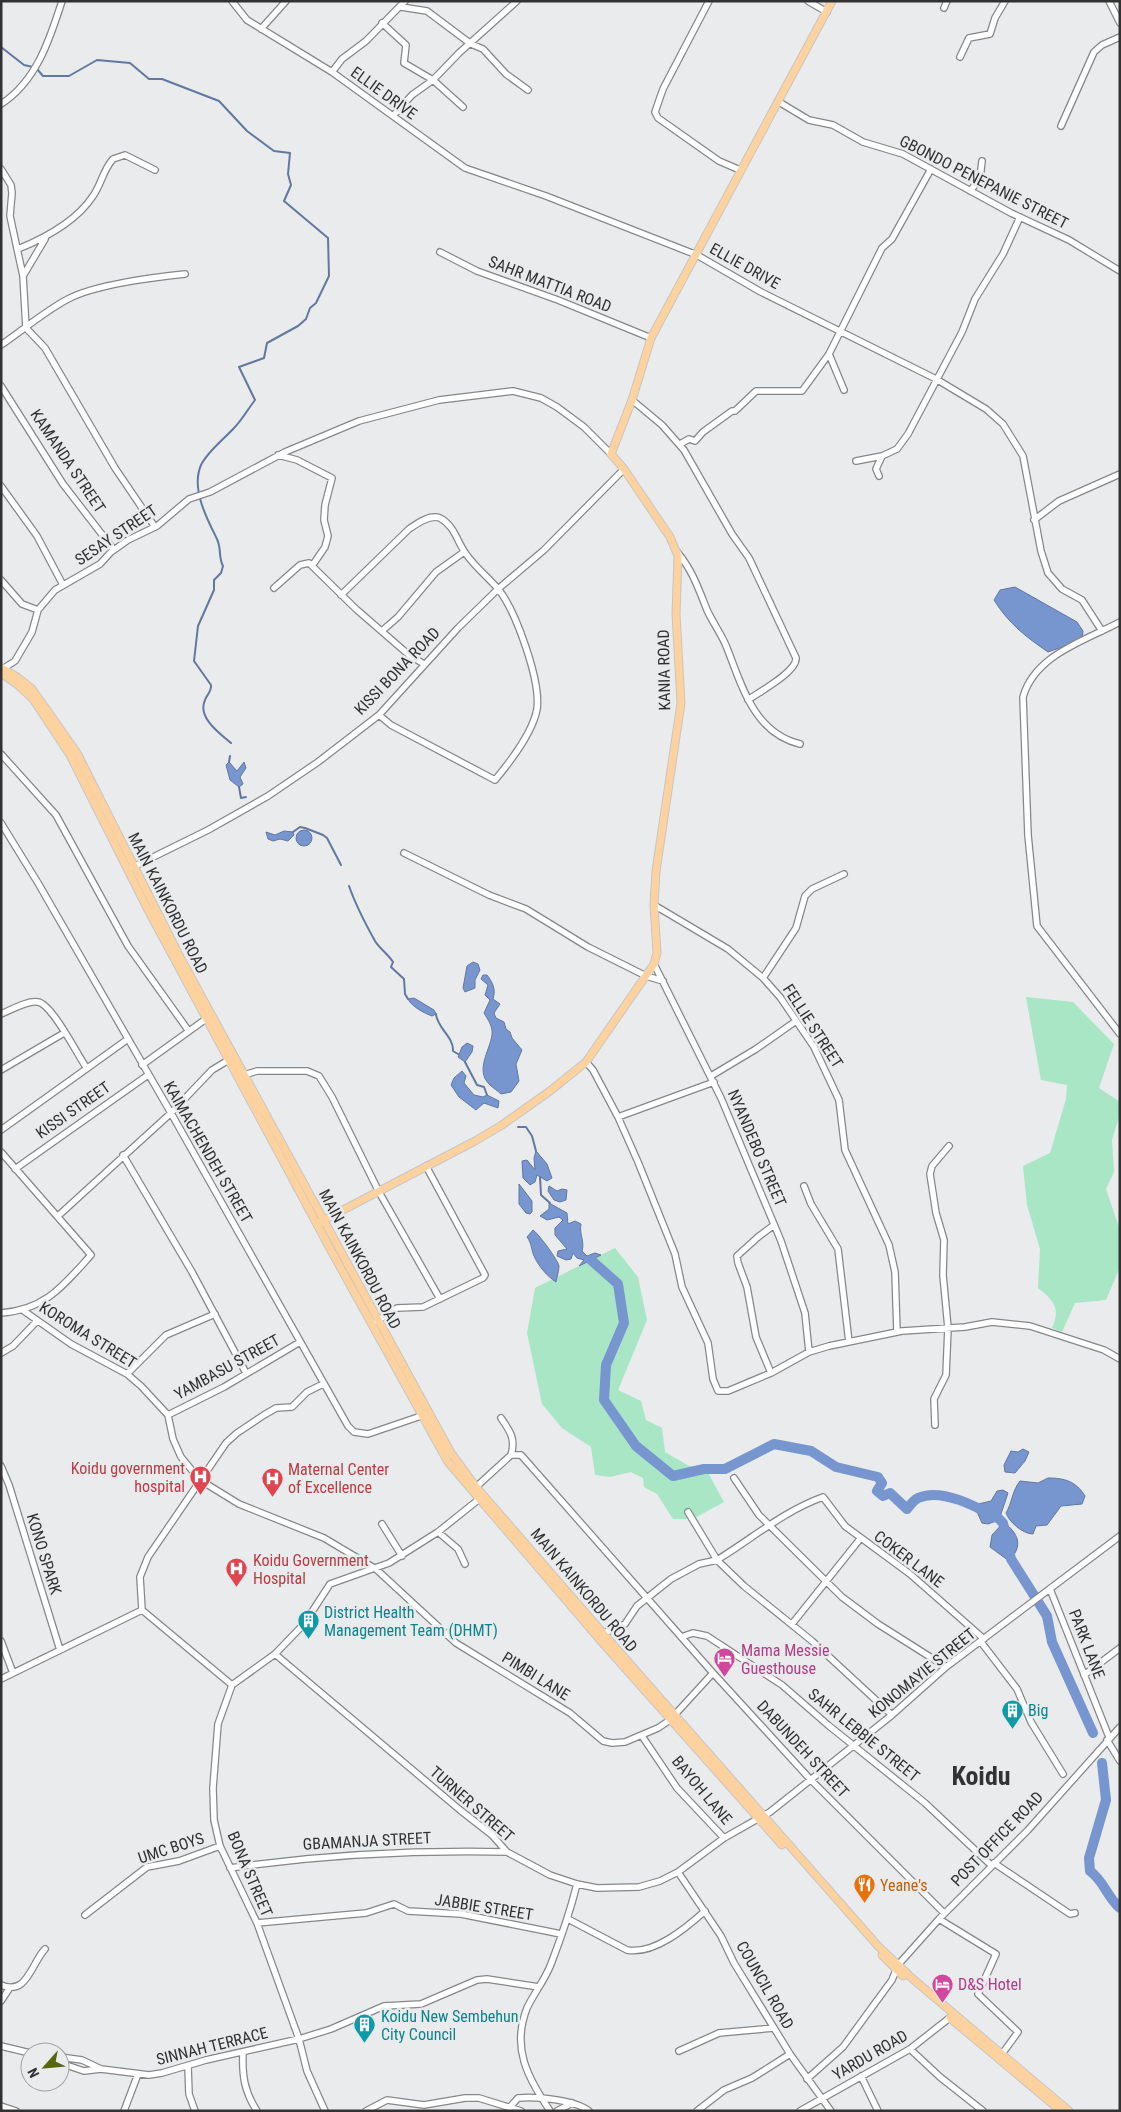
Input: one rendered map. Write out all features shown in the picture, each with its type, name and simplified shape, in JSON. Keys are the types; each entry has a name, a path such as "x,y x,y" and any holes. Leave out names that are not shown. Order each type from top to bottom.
{"main road":[{"path":"611,454 632,400 651,338 721,211 740,170 779,102 832,1"},
{"name":"KANIA ROAD","path":"611,454 624,469 670,536 676,551 678,569 676,614 681,703 660,841 654,905 657,953 654,964"},
{"path":"2,670 32,699 82,768 124,856 267,1124"},
{"name":"MAIN KAINKORDU ROAD","path":"124,856 134,867 150,906"},
{"path":"320,1222 502,1125 586,1062 654,964"},
{"name":"MAIN KAINKORDU ROAD","path":"232,1058 244,1075 267,1124 345,1269 377,1321 399,1368"},
{"path":"357,1290 425,1414 448,1462 482,1497"},
{"name":"MAIN KAINKORDU ROAD","path":"425,1414 476,1487 491,1513 604,1633 672,1718"},
{"name":"MAIN KAINKORDU ROAD","path":"482,1497 571,1600 602,1641 761,1818 897,1967 952,2016"},
{"path":"952,2016 1002,2054 1008,2062 1061,2111"},
{"path":"952,2016 1069,2111"}],"street":[{"path":"1,104 17,92 36,66 47,45 62,1"},
{"name":"ELLIE DRIVE","path":"232,1 247,20 332,72 454,162 470,171 546,196 697,255 841,333 936,380 986,408 997,417 1009,432 1023,456 1034,520 1043,560 1048,573 1062,589 1082,600 1102,631"},
{"path":"261,29 286,1"},
{"path":"332,72 342,59 366,40 405,1"},
{"path":"393,116 412,95 433,80 517,1"},
{"path":"709,1 663,88 655,112 658,118 719,160 740,170"},
{"path":"808,1 827,12"},
{"path":"944,8 947,1"},
{"path":"960,57 969,38 990,34 995,18 1005,1"},
{"path":"1108,1 1120,23"},
{"path":"401,7 427,11 471,44 482,49 506,74 528,90"},
{"path":"382,23 406,45 404,63 433,80 463,107"},
{"path":"1061,126 1094,52 1102,44 1120,37"},
{"name":"GBONDO PENEPANIE STREET","path":"779,102 809,120 833,125 863,142 903,154 1020,217 1069,240 1120,270"},
{"path":"18,249 45,238 75,216 93,196 113,158 125,155 155,170"},
{"path":"970,191 980,179 982,161"},
{"path":"1,169 11,185 10,216 23,276 26,328 45,348 115,468 156,527"},
{"path":"680,444 689,439 695,441 703,432 732,411 735,411 756,392 802,392 830,354 882,248 892,240 931,169"},
{"path":"856,461 882,456 897,449 908,434 962,332 975,299 1003,254 1020,217"},
{"path":"23,276 45,238"},
{"name":"SAHR MATTIA ROAD","path":"440,252 477,271 558,300 651,338"},
{"path":"1,345 60,304 80,294 160,276 185,274"},
{"path":"830,354 844,390"},
{"name":"KAMANDA STREET","path":"1,386 63,484 114,550"},
{"name":"SESAY STREET","path":"2,670 15,661 32,632 38,610 50,595 63,585 100,564 114,550 128,540 156,527 189,499 199,496 278,456 359,421 439,400 502,391 529,394 555,406 584,427 611,454"},
{"path":"632,400 662,425 680,444 703,479 708,493 732,534 749,558 796,658 796,662 791,669 748,700"},
{"path":"278,456 297,460 332,478 325,505 324,520 328,536 326,547 312,566"},
{"path":"879,476 876,469 882,456"},
{"name":"KISSI BONA ROAD","path":"134,867 208,830 275,791 379,715 424,664 498,589 544,550 624,469"},
{"path":"1034,520 1059,501 1120,474"},
{"path":"1,486 37,536 63,585"},
{"path":"341,595 409,529 418,522 434,517 444,522 454,532 464,552 479,572 498,589 507,603 528,652 537,701 532,725 515,755 495,780 391,725 379,715"},
{"path":"676,551 685,561 696,583 725,644 737,680 756,713 772,730 792,742 800,744"},
{"path":"383,630 398,616 436,572 464,552"},
{"path":"274,588 300,565 308,563 408,655 424,664"},
{"path":"1,580 22,604 38,610"},
{"path":"1120,622 1046,660 1027,685 1024,698 1025,783 1037,926 1120,1034"},
{"path":"1,754 56,815 128,946 188,1030"},
{"name":"KAIMACHENDEH STREET","path":"1,824 38,883 171,1113 348,1426 359,1434 368,1434 425,1414"},
{"path":"404,853 497,898 526,909 566,931 588,947 646,976 663,981"},
{"path":"763,978 796,928 805,896 812,889 844,874"},
{"name":"FELLIE STREET","path":"654,905 728,949 763,978 780,997 814,1047 839,1100 845,1150 889,1246 894,1272 897,1332"},
{"name":"NYANDEBO STREET","path":"654,964 714,1082 774,1225 805,1313 809,1352"},
{"path":"1,1014 38,1002 46,1006 52,1012 86,1067"},
{"path":"142,1065 188,1030 209,1017"},
{"path":"711,1076 756,1049 796,1021"},
{"path":"1,1070 64,1033"},
{"path":"1,1130 86,1067 128,1039"},
{"path":"58,1216 171,1113 212,1070 232,1058"},
{"path":"586,1062 593,1070 618,1117 674,1254 684,1292 708,1343 715,1388 723,1392 771,1373 809,1352 849,1342 897,1332 992,1322 1030,1326 1119,1356"},
{"path":"244,1075 257,1071 306,1071 319,1076 332,1097 379,1192 440,1299"},
{"name":"KISSI STREET","path":"15,1169 148,1075"},
{"path":"618,1117 714,1082"},
{"path":"935,1425 934,1399 946,1375 948,1328 943,1275 944,1240 936,1213 930,1174 932,1166 948,1146"},
{"path":"1,1152 91,1255 49,1298 24,1311 1,1313"},
{"path":"123,1155 215,1314 246,1373"},
{"path":"377,1321 397,1308 417,1309 483,1278 485,1275 426,1166"},
{"path":"804,1186 816,1213 838,1249 849,1342"},
{"path":"771,1373 756,1337 748,1287 738,1263 738,1256 774,1225"},
{"name":"KOROMA STREET","path":"24,1311 71,1344 127,1374 168,1415"},
{"path":"127,1374 166,1335 215,1314"},
{"path":"1,1353 13,1346 37,1321"},
{"name":"YAMBASU STREET","path":"168,1415 300,1342"},
{"path":"142,1610 142,1569 163,1532 236,1433 276,1408 292,1407 307,1392 323,1384"},
{"path":"168,1415 173,1439 181,1457 200,1480"},
{"path":"476,1487 511,1455 513,1438 501,1418"},
{"name":"DABUNDEH STREET","path":"511,1455 521,1454 713,1674 810,1780 944,1913"},
{"name":"KONO SPARK","path":"1,1466 9,1484 60,1650"},
{"path":"734,1478 750,1504 827,1583 878,1624 946,1667"},
{"name":"PIMBI LANE","path":"200,1480 239,1504 324,1538 376,1568 456,1643 570,1713 603,1741 612,1743 625,1742 642,1736 672,1718 713,1674"},
{"path":"142,1610 232,1685 275,1654 304,1624 330,1584 376,1568 402,1556 438,1532 482,1497"},
{"name":"COKER LANE","path":"768,1524 823,1497 845,1526 860,1539 910,1574 983,1641"},
{"path":"688,1512 717,1560 744,1586 792,1624 892,1715"},
{"path":"382,1524 402,1556"},
{"path":"604,1633 625,1624 638,1606 671,1579 699,1564 717,1560 750,1539 768,1524"},
{"path":"438,1532 458,1549 465,1564"},
{"name":"KONOMAYIE STREET","path":"761,1818 892,1715 946,1667 1120,1536"},
{"path":"792,1624 827,1583 860,1539"},
{"name":"PARK LANE","path":"1050,1589 1108,1739 1120,1760"},
{"path":"1,1678 142,1610"},
{"name":"SAHR LEBBIE STREET","path":"681,1637 693,1632 708,1636 782,1685 925,1803 992,1864 1070,1914 1075,1913"},
{"path":"1,1641 13,1673"},
{"path":"983,1641 1017,1689 1031,1722 1063,1774"},
{"path":"1084,1675 1120,1648"},
{"name":"TURNER STREET","path":"275,1654 460,1810 489,1832 507,1852 550,1875 597,1888 639,1888 678,1872 724,1838 761,1818"},
{"name":"BONA STREET","path":"232,1685 218,1724 215,1747 214,1820 220,1846 257,1923 299,2039 307,2071 325,2111"},
{"name":"POST OFFICE ROAD","path":"807,2079 843,2048 892,1980 897,1967 944,1913 1033,1824 1120,1727"},
{"name":"BAYOH LANE","path":"642,1736 677,1788 724,1838"},
{"name":"UMC BOYS","path":"85,1915 147,1867 179,1861 220,1846"},
{"name":"GBAMANJA STREET","path":"230,1868 291,1859 357,1854 434,1851 507,1852"},
{"name":"COUNCIL ROAD","path":"678,1872 705,1911 790,2054 831,2111"},
{"path":"550,2111 524,2065 521,2048 523,2024 528,2007 551,1965 568,1919 577,1884"},
{"name":"JABBIE STREET","path":"257,1923 366,1913 394,1904 408,1911 470,1915 561,1934"},
{"path":"568,1919 626,1950 636,1951 677,1933 705,1911"},
{"path":"939,1919 996,1954 978,1994 1018,2032 1002,2054"},
{"path":"1,2001 9,1989 21,1985 45,1949"},
{"name":"SINNAH TERRACE","path":"70,2067 78,2070 101,2069 138,2074 162,2073 299,2039 384,2006 420,2004 477,1980 487,1979 539,1987"},
{"path":"1,1985 9,1989"},
{"name":"YARDU ROAD","path":"800,2111 910,2049 952,2016"},
{"path":"679,2051 719,2033 774,2028"},
{"path":"1,2046 20,2051"},
{"path":"910,2049 940,2077 983,2111"},
{"path":"243,2052 243,2080 246,2091 257,2111"},
{"path":"697,2111 724,2090 752,2078 790,2054"},
{"name":"SINNAH TERRACE","path":"70,2058 82,2060 101,2069"},
{"path":"188,2066 189,2094 195,2111"},
{"path":"124,2111 138,2074"},
{"path":"861,2076 878,2111"},
{"path":"366,2111 386,2100 424,2105 465,2098 478,2098 521,2111"},
{"path":"510,2107 518,2098 542,2099 580,2105 589,2111"},
{"path":"557,2111 572,2103"},
{"path":"1,2106 16,2111"}],"green space":[{"path":"1026,997 1073,1002 1114,1044 1099,1088 1120,1102 1120,1114 1112,1140 1114,1172 1106,1189 1120,1230 1120,1267 1106,1300 1075,1303 1062,1332 1052,1328 1056,1310 1052,1301 1038,1288 1040,1249 1027,1205 1023,1166 1050,1153 1066,1099 1067,1085 1041,1080"},
{"path":"615,1248 638,1277 647,1320 618,1390 641,1401 646,1420 662,1428 665,1452 689,1466 706,1469 724,1502 693,1519 673,1519 657,1494 644,1487 643,1478 631,1472 610,1477 595,1475 591,1447 562,1428 542,1404 527,1333 535,1288 553,1279 556,1282 557,1277"}],"water":[{"path":"1015,587 1077,622 1083,631 1082,640 1048,652 1025,635 1011,623 994,600 1000,590"},
{"path":"229,762 237,771 244,762 246,768 240,777 243,784 239,787 230,780 226,765"},
{"path":"304,830 310,832 312,838 310,844 304,846 298,844 296,838 298,832"},
{"path":"284,831 293,832 294,835 288,841 268,839 266,832 275,835"},
{"path":"473,962 478,964 480,970 475,980 475,988 465,992 463,988 467,966"},
{"path":"483,975 487,975 491,981 494,989 493,999 500,1004 494,1013 496,1018 504,1022 506,1029 522,1050 516,1064 519,1081 511,1092 501,1094 489,1084 483,1073 484,1060 491,1041 492,1029 484,1013 490,1000 485,995 488,985 481,979"},
{"path":"414,998 434,1010 436,1014 432,1016 415,1007 408,999"},
{"path":"467,1043 473,1046 472,1052 465,1062 458,1057 462,1047"},
{"path":"462,1071 466,1076 464,1083 474,1095 483,1097 487,1095 499,1101 498,1108 484,1103 476,1110 459,1097 451,1085 454,1078"},
{"path":"536,1151 547,1164 552,1178 547,1181 537,1175 535,1182 530,1185 523,1178 522,1161 527,1160 535,1170 534,1158"},
{"path":"519,1184 532,1201 532,1212 530,1214 526,1213 519,1204"},
{"path":"549,1186 557,1191 567,1190 566,1200 560,1202 554,1200 548,1191"},
{"path":"549,1203 567,1213 568,1224 575,1221 581,1224 582,1251 587,1256 595,1253 601,1255 579,1266 584,1260 577,1258 573,1253 571,1259 566,1260 557,1256 558,1251 567,1249 555,1235 555,1228 563,1220 559,1217 547,1220 540,1216 549,1209"},
{"path":"533,1230 558,1263 559,1268 556,1282 538,1264 534,1256 527,1237"},
{"path":"1023,1449 1029,1452 1025,1461 1015,1473 1005,1472 1004,1465 1011,1451 1018,1452"},
{"path":"1048,1478 1069,1481 1078,1487 1085,1496 1082,1504 1061,1506 1047,1525 1036,1526 1033,1534 1025,1532 1013,1524 1006,1513 1015,1489 1020,1481 1038,1483"},
{"path":"1003,1490 1008,1493 999,1520 988,1524 982,1523 974,1505 991,1501 997,1491"},
{"path":"1004,1522 1016,1535 1018,1545 1017,1550 1009,1561 990,1547 992,1535"}],"waterway":[{"path":"1,47 24,65 33,67"},
{"path":"37,69 43,76 69,76 97,60 130,63 149,79 162,79 219,101 247,131 274,151 290,153 288,174 291,185 284,201 328,238 329,276 316,303 310,308 306,319 298,326 267,343 264,358 239,367 255,400 237,425 208,455 201,465 198,474 201,502 218,541 223,566 221,573 214,580 214,590 198,626 194,661 211,685 203,706 204,712 210,724 231,743"},
{"path":"229,762 230,756"},
{"path":"239,787 241,798 246,797"},
{"path":"293,832 300,827 323,835 327,838 341,865"},
{"path":"349,886 375,941 393,962 391,967 404,979 405,994 408,999"},
{"path":"436,1014 439,1024 451,1041 453,1051 458,1054"},
{"path":"465,1062 477,1085 484,1087 487,1095"},
{"path":"518,1127 526,1127 532,1136 536,1151"},
{"path":"540,1177 541,1195 550,1203"},
{"path":"591,1260 618,1284 624,1323 606,1365 604,1400 636,1446 673,1476 704,1469 725,1469 774,1444 811,1451 836,1467 878,1477 882,1483 877,1491 883,1496 890,1493 907,1509 918,1498 938,1495 960,1500 999,1519 1003,1523 1011,1559 1047,1616 1052,1642 1093,1733"},
{"path":"1102,1763 1106,1800 1089,1858 1090,1871 1099,1879 1120,1908"}],"place":[{"name":"Koidu government hospital","path":"201,1496"},
{"name":"Maternal Center of Excellence","path":"272,1497"},
{"name":"Koidu Government Hospital","path":"237,1588"},
{"name":"District Health Management Team (DHMT)","path":"308,1640"},
{"name":"Mama Messie Guesthouse","path":"725,1678"},
{"name":"Big","path":"1012,1729"},
{"name":"Yeane's","path":"864,1904"},
{"name":"D&S Hotel","path":"942,2003"},
{"name":"Koidu New Sembehun City Council","path":"365,2044"}],"district":[{"name":"Koidu","path":"981,1776"}]}
